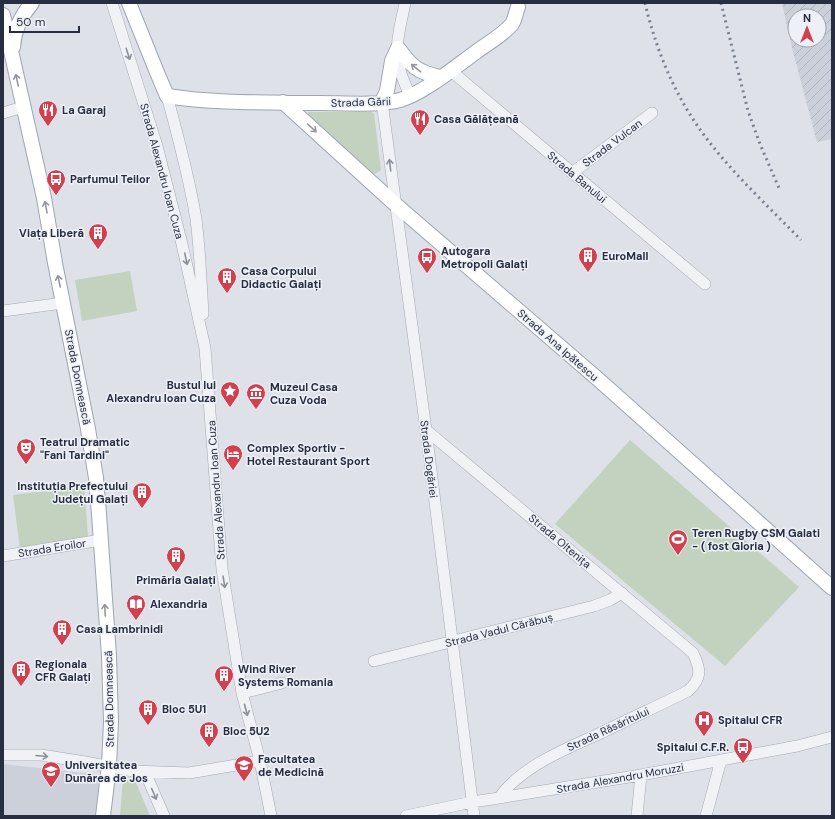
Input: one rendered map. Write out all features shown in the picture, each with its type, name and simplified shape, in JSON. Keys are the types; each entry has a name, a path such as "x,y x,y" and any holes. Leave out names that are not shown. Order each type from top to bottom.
{"main road":[{"path":"13,59 14,36 18,22 32,3"},
{"path":"129,3 167,96"},
{"name":"Strada Gării","path":"167,96 196,99 283,102 382,102 399,100 410,96 445,74 501,34 512,23 518,7"},
{"name":"Strada Domnească","path":"3,15 44,198 55,263 88,429 95,474 101,540 111,697 109,766 103,816"},
{"path":"382,102 387,91 392,61 398,48 419,72 445,74"},
{"name":"Strada Ana Ipătescu","path":"283,102 395,204 599,380 832,588"}],"street":[{"name":"Strada Alexandru Ioan Cuza","path":"112,3 157,146 182,244 205,348 222,568 242,693 260,761 271,816"},
{"path":"405,3 400,28 398,58 399,66 410,96"},
{"name":"Strada Banului","path":"445,74 572,173 705,284"},
{"path":"167,96 196,218 205,348"},
{"name":"Strada Dogăriei","path":"382,102 426,430 474,816"},
{"path":"3,113 23,107"},
{"name":"Strada Vulcan","path":"572,173 652,112"},
{"path":"3,311 63,303"},
{"name":"Strada Oltenița","path":"426,430 693,653"},
{"name":"Strada Eroilor","path":"3,556 101,540"},
{"name":"Strada Vadul Cărăbuș","path":"374,661 594,606 610,600 622,593"},
{"name":"Strada Răsăritului","path":"499,798 507,787 518,777 566,749 688,691 697,683 699,672 693,653"},
{"path":"242,693 282,683"},
{"name":"Strada Alexandru Moruzzi","path":"406,816 472,802 641,775 797,746 832,737"},
{"path":"3,755 41,755 145,772 189,773 260,761"},
{"path":"706,816 721,760"},
{"path":"145,772 164,816"},
{"path":"637,816 641,775"}],"shaded area":[{"path":"782,3 832,3 832,139 817,142 792,48 827,48 827,8 787,8 787,26"},
{"name":"Universitatea Dunărea de Jos","path":"3,764 100,775 95,816 3,816"}],"green space":[{"path":"308,112 371,112 374,114 381,170 375,174 371,173 308,115"},
{"path":"130,271 137,311 82,321 75,280"},
{"name":"Teren Rugby CSM Galati - ( fost Gloria )","path":"630,440 799,587 725,666 555,524"},
{"path":"84,486 88,536 20,549 13,495"},
{"path":"123,779 135,780 150,816 120,816"}],"railway":[{"path":"645,3 661,55 684,105 704,135 726,163 801,240"},
{"path":"721,3 748,111 779,188"}],"place":[{"name":"La Garaj","path":"48,127"},
{"name":"Casa Gălățeană","path":"420,136"},
{"name":"Parfumul Teilor","path":"56,196"},
{"name":"Viața Liberă","path":"98,250"},
{"name":"EuroMall","path":"588,273"},
{"name":"Autogara Metropoli Galați","path":"427,274"},
{"name":"Casa Corpului Didactic Galați","path":"227,294"},
{"name":"Bustul lui Alexandru Ioan Cuza","path":"230,408"},
{"name":"Muzeul Casa Cuza Voda","path":"256,410"},
{"name":"Teatrul Dramatic \"Fani Tardini\"","path":"26,465"},
{"name":"Complex Sportiv - Hotel Restaurant Sport","path":"233,471"},
{"name":"Instituția Prefectului Județul Galați","path":"142,509"},
{"name":"Teren Rugby CSM Galati - ( fost Gloria )","path":"678,556"},
{"name":"Primăria Galați","path":"176,573"},
{"name":"Alexandria","path":"136,621"},
{"name":"Casa Lambrinidi","path":"62,646"},
{"name":"Regionala CFR Galați","path":"21,687"},
{"name":"Wind River Systems Romania","path":"224,692"},
{"name":"Bloc 5U1","path":"148,726"},
{"name":"Spitalul CFR","path":"704,737"},
{"name":"Bloc 5U2","path":"209,748"},
{"name":"Spitalul C.F.R.","path":"743,764"},
{"name":"Facultatea de Medicină","path":"244,782"},
{"name":"Universitatea Dunărea de Jos","path":"51,788"}]}
